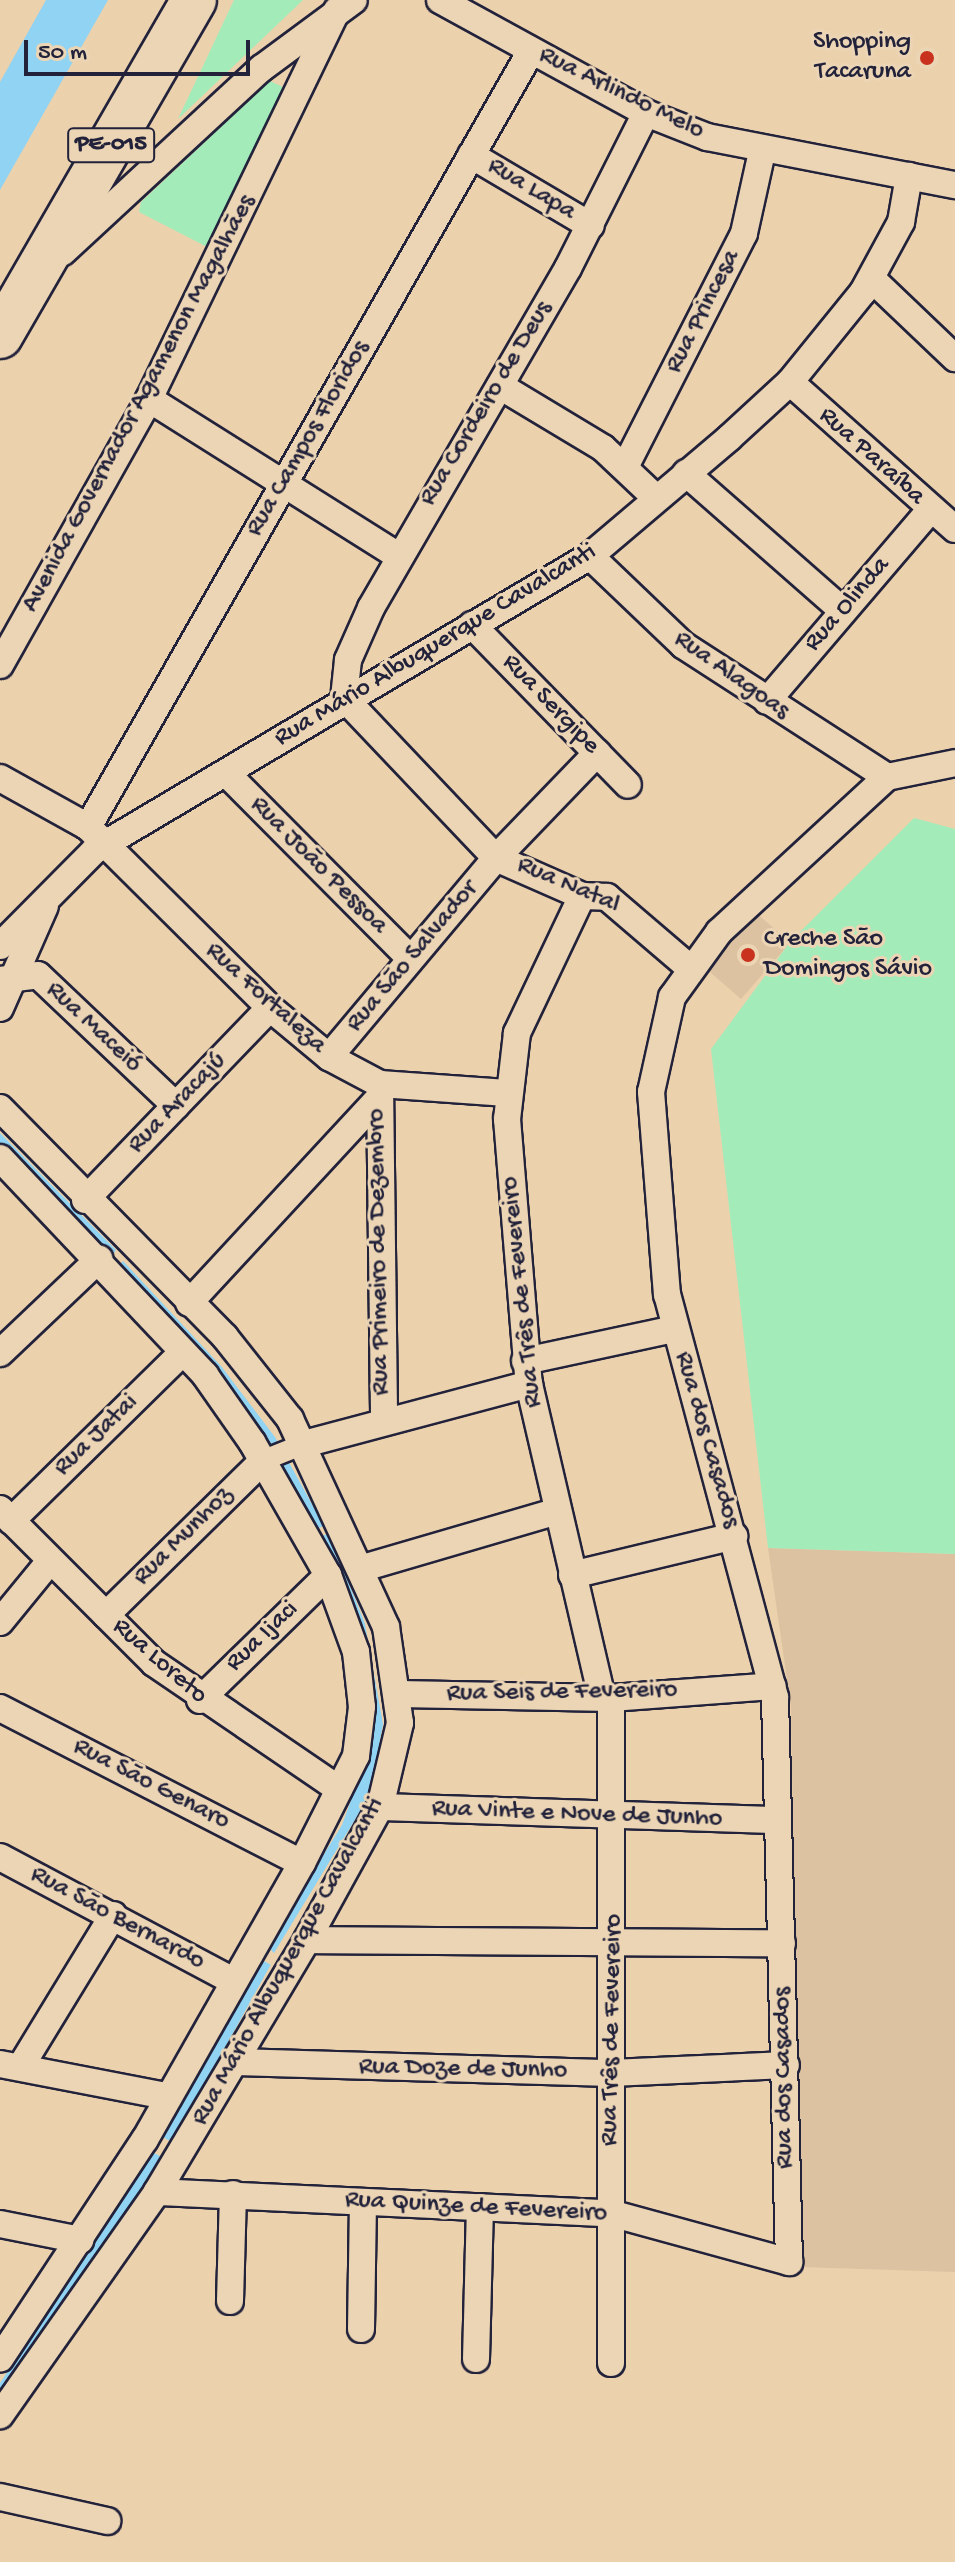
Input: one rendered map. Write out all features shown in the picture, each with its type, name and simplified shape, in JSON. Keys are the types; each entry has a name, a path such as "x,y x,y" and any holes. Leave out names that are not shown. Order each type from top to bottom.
{"highway":[{"name":"PE-015","path":"0,336 194,0"}],"street":[{"name":"Rua Arlindo Melo","path":"440,0 646,113 762,152 955,185"},
{"path":"27,289 120,195 345,5"},
{"name":"Avenida Governador Agamenon Magalhães","path":"0,665 149,399 345,5"},
{"name":"Rua Campos Floridos","path":"95,837 284,482 531,51"},
{"name":"Rua Cordeiro de Deus","path":"346,700 353,646 398,556 591,226 646,113"},
{"name":"Rua Princesa","path":"626,465 744,233 762,152"},
{"name":"Rua Lapa","path":"471,155 591,226"},
{"name":"Rua Mário Albuquerque Cavalcanti","path":"0,946 95,837 227,774 590,556 790,382 872,279 901,222 909,176"},
{"path":"872,279 955,358"},
{"name":"Rua Paraíba","path":"790,382 930,510 955,529"},
{"path":"500,386 626,465 655,497"},
{"path":"149,399 398,556"},
{"path":"686,473 843,611"},
{"name":"Rua Olinda","path":"767,701 930,510"},
{"name":"Rua Alagoas","path":"590,556 683,645 887,777"},
{"name":"Rua Sergipe","path":"472,625 628,785"},
{"name":"Rua Natal","path":"346,700 496,858 582,896 607,897 691,969"},
{"name":"Rua São Salvador","path":"329,1057 496,858 597,753"},
{"name":"Rua dos Casados","path":"789,2262 782,1943 774,1820 773,1686 734,1536 674,1329 655,1205 651,1092 658,1037 691,969 773,877 887,777 955,763"},
{"name":"Rua João Pessoa","path":"227,774 410,958"},
{"name":"Rua Fortaleza","path":"0,778 95,837 270,1008 378,1093 507,1093"},
{"name":"Rua Mário Albuquerque Cavalcanti","path":"0,1008 7,978 58,882"},
{"name":"Rua Três de Fevereiro","path":"582,896 517,1033 507,1093 527,1372 554,1512 606,1698 616,1819 611,2073 611,2363"},
{"name":"Rua Maceió","path":"7,978 38,975 176,1106"},
{"name":"Rua Aracajú","path":"85,1200 270,1008"},
{"path":"189,1303 378,1093"},
{"name":"Rua Primeiro de Dezembro","path":"378,1093 384,1421"},
{"name":"Rua Mário Albuquerque Cavalcanti","path":"0,1108 263,1382 304,1444 363,1568 386,1627 399,1694 398,1751 380,1807 307,1940 157,2192 0,2415"},
{"name":"Rua Mário Albuquerque Cavalcanti","path":"0,2359 145,2139 166,2096 302,1863 356,1756 362,1707 356,1652 328,1575 265,1460 183,1352 103,1263 1,1162"},
{"path":"0,1353 129,1244"},
{"path":"265,1460 304,1444 384,1421 527,1372 674,1329"},
{"name":"Rua Jatai","path":"6,1515 183,1352"},
{"name":"Rua Munhoz","path":"106,1615 265,1460"},
{"path":"363,1568 554,1512"},
{"name":"Rua Loreto","path":"6,1515 106,1615 200,1700 339,1789"},
{"path":"308,1537 342,1522"},
{"path":"572,1575 734,1536"},
{"path":"0,1622 50,1561"},
{"name":"Rua Ijaci","path":"200,1700 328,1575"},
{"name":"Rua Seis de Fevereiro","path":"399,1694 606,1698 773,1686"},
{"name":"Rua São Genaro","path":"0,1708 302,1863"},
{"name":"Rua Vinte e Nove de Junho","path":"380,1807 616,1819 774,1820"},
{"name":"Rua São Bernardo","path":"0,1857 233,1981"},
{"path":"113,1915 10,2065 166,2096"},
{"path":"307,1940 615,1946 782,1943"},
{"path":"252,1949 290,1968"},
{"name":"Rua Doze de Junho","path":"236,2062 611,2073 786,2065"},
{"path":"145,2139 179,2157"},
{"name":"Rua Quinze de Fevereiro","path":"157,2192 610,2213 789,2262"},
{"path":"230,2301 233,2194"},
{"path":"361,2329 363,2202"},
{"path":"476,2359 480,2207"},
{"path":"0,2224 80,2240"},
{"path":"0,2497 107,2521"}],"shaded area":[{"name":"Creche São Domingos Sávio","path":"754,911 790,942 741,999 705,968"},
{"path":"768,1548 955,1554 955,2272 800,2267 791,1707"}],"green space":[{"path":"234,0 303,0 178,119"},
{"path":"270,81 283,87 209,248 139,212 141,202"},
{"path":"914,818 955,829 955,1554 768,1548 711,1049 790,942"}],"water":[{"path":"46,0 108,0 0,190 0,82"},
{"path":"0,1133 116,1250 111,1257 0,1148"},
{"path":"123,1261 221,1366 275,1437 324,1526 316,1529 245,1412 117,1267"},
{"path":"329,1533 365,1624 383,1724 370,1795 274,1953 267,1946 342,1825 374,1737 371,1688 320,1537"},
{"path":"262,1960 271,1965 172,2142 164,2138"},
{"path":"154,2153 164,2158 0,2399 0,2383"}],"place":[{"name":"Shopping Tacaruna","path":"927,58"},
{"name":"Creche São Domingos Sávio","path":"748,955"}]}
